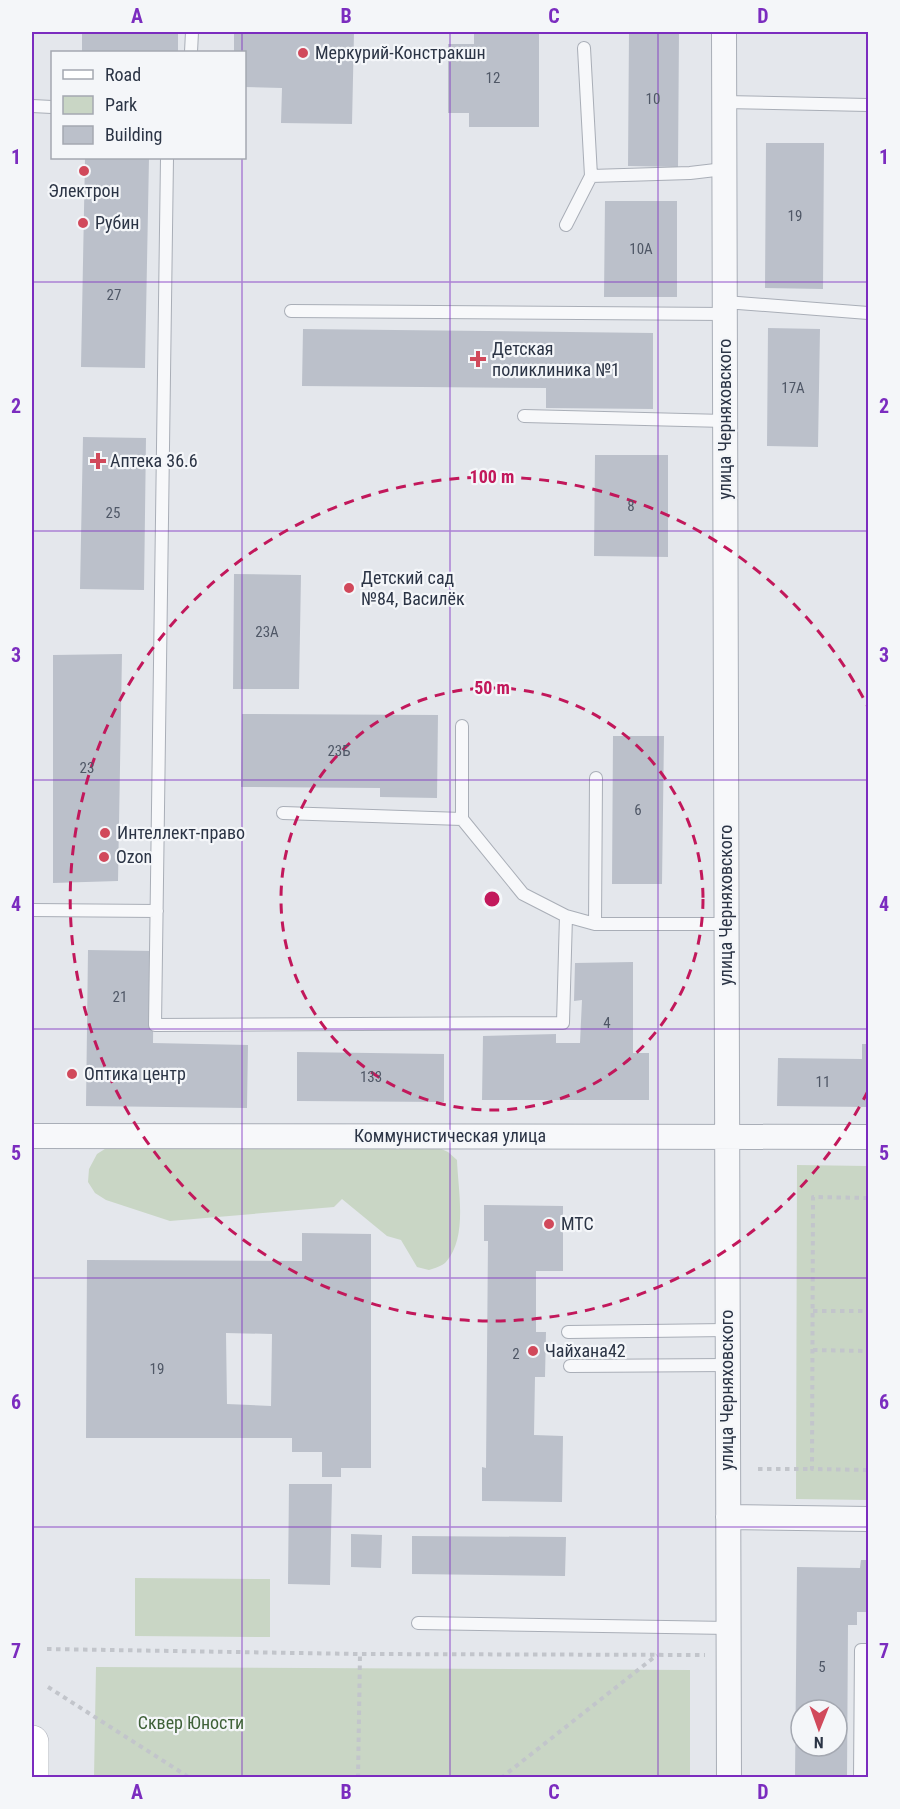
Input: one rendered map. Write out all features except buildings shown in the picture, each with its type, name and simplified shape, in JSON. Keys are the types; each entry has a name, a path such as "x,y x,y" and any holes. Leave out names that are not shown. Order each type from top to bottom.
{"street":[{"name":"улица Черняховского","path":"724,32 729,1778"},
{"name":"Коммунистическая улица","path":"32,1136 868,1137"},
{"path":"728,1517 868,1519"},
{"path":"32,1742 32,1778"}],"lane":[{"path":"191,51 192,32"},
{"path":"566,225 591,176 585,48"},
{"path":"724,102 868,105"},
{"path":"32,106 51,107"},
{"path":"167,159 155,1025 563,1023 566,916"},
{"path":"591,176 690,173 724,169"},
{"path":"291,311 725,308 868,313"},
{"path":"524,416 725,421"},
{"path":"462,726 462,819 523,894 566,916 596,924 726,924"},
{"path":"596,778 596,924"},
{"path":"283,813 462,819"},
{"path":"32,910 157,911"},
{"path":"568,1332 726,1330"},
{"path":"570,1366 727,1365"},
{"path":"418,1623 729,1628"},
{"path":"860,1778 861,1650 868,1650"}],"path":[{"path":"812,1470 813,1197 868,1198"},
{"path":"813,1311 868,1311"},
{"path":"813,1350 868,1351"},
{"path":"758,1468 868,1470"},
{"path":"47,1649 360,1654 709,1655"},
{"path":"358,1778 360,1654"},
{"path":"501,1778 657,1655"},
{"path":"48,1687 190,1778"}],"green space":[{"path":"108,1147 437,1147 448,1152 457,1160 460,1213 457,1240 446,1262 429,1270 417,1267 401,1240 387,1236 342,1199 334,1207 170,1221 106,1200 95,1193 88,1182 89,1169 97,1154"},
{"path":"797,1165 868,1166 868,1500 796,1499"},
{"path":"135,1578 270,1579 270,1637 135,1636"},
{"name":"Сквер Юности","path":"96,1667 690,1670 690,1777 94,1777"}],"place":[{"name":"Меркурий-Констракшн","path":"303,53"},
{"name":"Электрон","path":"84,171"},
{"name":"Рубин","path":"83,223"},
{"name":"Детская поликлиника №1","path":"478,359"},
{"name":"Аптека 36.6","path":"98,461"},
{"name":"Детский сад №84, Василёк","path":"349,588"},
{"name":"Интеллект-право","path":"105,833"},
{"name":"Ozon","path":"104,857"},
{"name":"Оптика центр","path":"72,1074"},
{"name":"МТС","path":"549,1224"},
{"name":"Чайхана42","path":"533,1351"}]}
